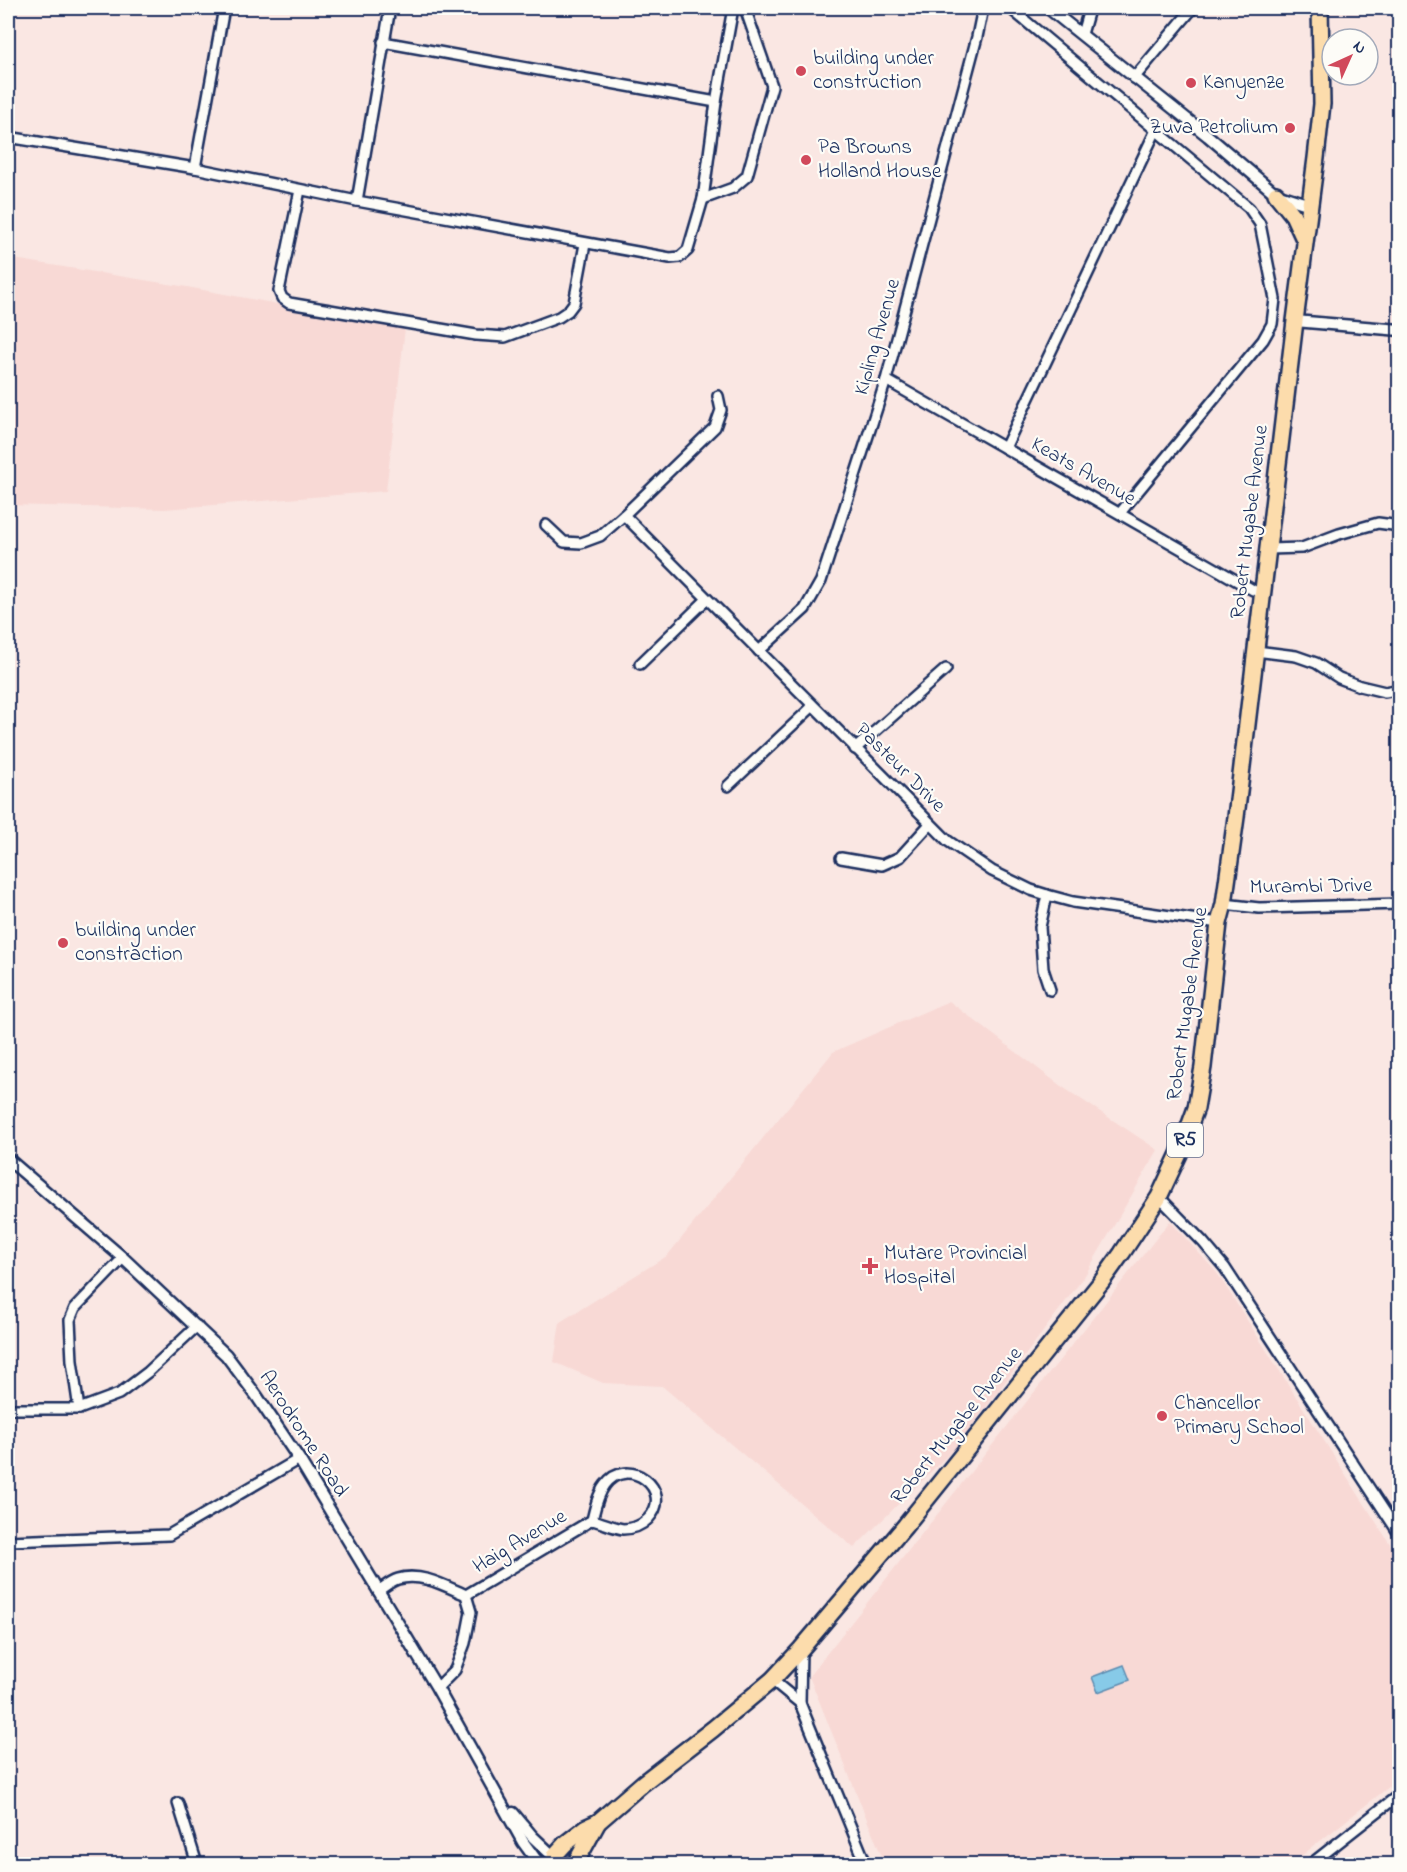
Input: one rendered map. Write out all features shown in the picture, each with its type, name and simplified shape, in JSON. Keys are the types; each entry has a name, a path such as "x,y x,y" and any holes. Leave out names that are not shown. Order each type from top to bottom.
{"highway":[{"name":"Robert Mugabe Avenue","path":"547,1860 578,1834 598,1822 772,1680 801,1649 905,1526 1102,1281 1141,1227 1159,1197 1179,1154 1196,1108 1203,1067 1219,923 1224,904 1269,549 1322,104 1320,8"},
{"path":"1276,194 1293,215 1305,242"},
{"name":"Robert Mugabe Avenue","path":"573,1864 598,1822"},
{"name":"R5","path":"547,1860 565,1857 573,1864"}],"street":[{"path":"195,168 224,8"},
{"path":"357,201 390,8"},
{"path":"8,137 195,168 585,244 670,258 680,257 688,250 702,199 733,8"},
{"path":"702,199 733,188 747,176 772,86 743,8"},
{"name":"Kipling Avenue","path":"759,651 805,609 820,581 886,380 983,8"},
{"path":"1010,8 1249,208 1260,224 1275,299 1272,324 1263,340 1119,513"},
{"path":"1048,8 1208,136 1276,194 1310,205"},
{"path":"1082,34 1088,13 1084,8"},
{"path":"1134,78 1193,8"},
{"path":"383,42 716,102"},
{"path":"1005,448 1156,130"},
{"path":"300,190 279,291 282,298 289,303 476,335 504,337 559,317 568,311 574,303 585,244"},
{"path":"1295,321 1400,330"},
{"name":"Keats Avenue","path":"886,380 1253,590 1263,593"},
{"path":"546,525 564,542 581,543 600,536 715,427 721,410 718,396"},
{"name":"Pasteur Drive","path":"624,515 948,841 992,871 1031,890 1047,895 1073,902 1219,923"},
{"path":"1269,549 1302,548 1378,523 1400,526"},
{"path":"640,664 707,599"},
{"path":"1256,651 1306,659 1317,663 1339,678 1360,686 1385,692 1400,689"},
{"path":"855,748 946,669"},
{"path":"728,786 813,706"},
{"path":"841,858 882,865 900,857 930,824"},
{"path":"1047,895 1040,927 1043,969 1050,990"},
{"name":"Murambi Drive","path":"1224,904 1259,908 1400,904"},
{"name":"Aerodrome Road","path":"8,1159 123,1258 226,1355 299,1459 437,1688 524,1842 547,1860"},
{"path":"1159,1197 1225,1268 1400,1535"},
{"path":"79,1409 72,1361 70,1320 75,1308 123,1258"},
{"path":"8,1409 79,1409 119,1394 148,1372 197,1326"},
{"path":"8,1541 169,1535 299,1459"},
{"name":"Haig Avenue","path":"466,1595 592,1520 604,1486 611,1478 625,1472 638,1474 651,1484 657,1495 657,1507 642,1525 623,1529 592,1520"},
{"path":"378,1591 397,1579 412,1577 428,1579 466,1595 471,1612 465,1643 456,1671 437,1688"},
{"path":"801,1649 801,1703 866,1864"},
{"path":"772,1680 801,1703"},
{"name":"Aerodrome Road","path":"493,1790 532,1836 547,1860"},
{"path":"1311,1864 1400,1794"},
{"path":"178,1803 197,1864"}],"shaded area":[{"path":"8,258 187,287 405,328 386,491 165,509 8,505"},
{"name":"Mutare Provincial Hospital","path":"949,1001 1061,1086 1158,1150 1084,1277 957,1446 854,1548 662,1386 603,1383 554,1362 560,1322 667,1256 833,1052"},
{"name":"Chancellor Primary School","path":"1170,1221 1217,1273 1399,1558 1399,1779 1291,1864 885,1864 809,1676"}],"water":[{"path":"1124,1665 1130,1680 1098,1692 1092,1677"}],"place":[{"name":"building under construction","path":"801,71"},
{"name":"Kanyenze","path":"1191,83"},
{"name":"Zuva Petrolium","path":"1290,128"},
{"name":"Pa Browns Holland House","path":"806,160"},
{"name":"building under constraction","path":"63,943"},
{"name":"Mutare Provincial Hospital","path":"870,1266"},
{"name":"Chancellor Primary School","path":"1162,1416"}]}
